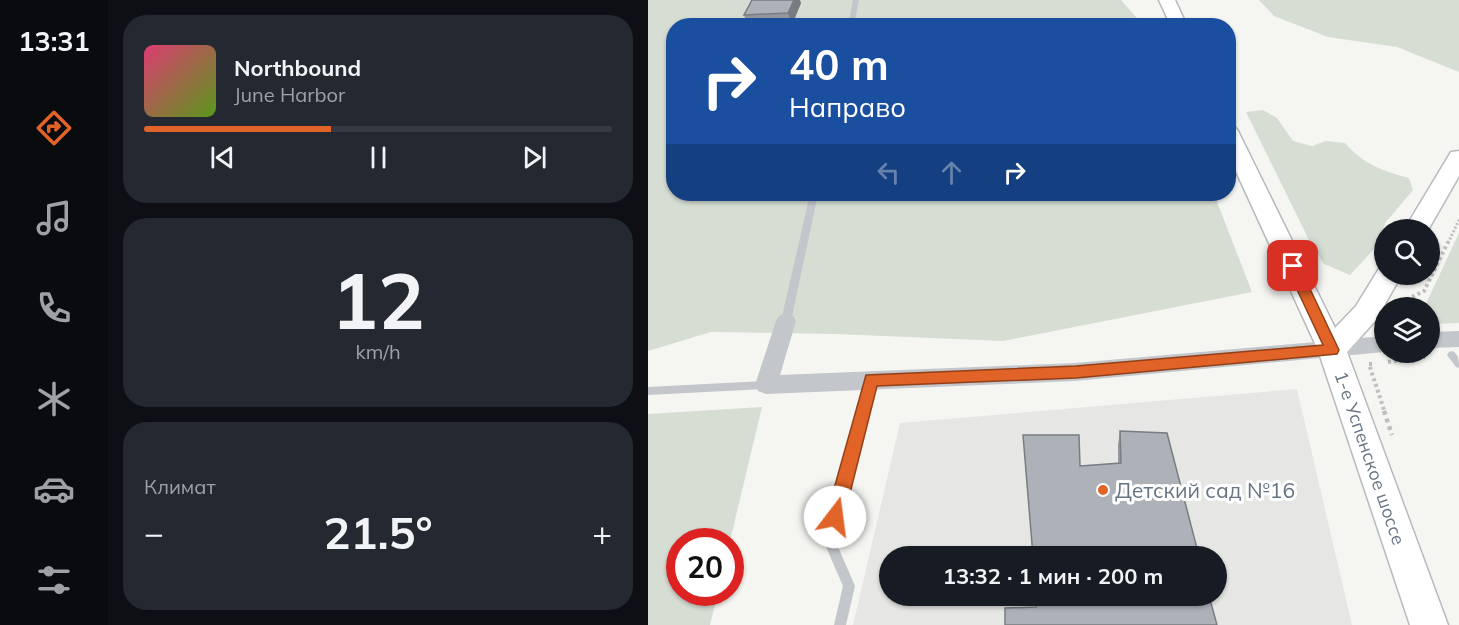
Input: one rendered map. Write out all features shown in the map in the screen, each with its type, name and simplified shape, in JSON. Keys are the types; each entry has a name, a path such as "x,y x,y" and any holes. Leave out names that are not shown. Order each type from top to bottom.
{"main road":[{"path":"1167,0 1175,18"},
{"name":"1-е Успенское шоссе","path":"1236,148 1332,350 1429,625"},
{"path":"1422,219 1459,157"},
{"path":"1332,350 1366,313 1383,285"}],"street":[{"path":"786,321 766,385 1076,372 1374,345"},
{"path":"1440,343 1456,347"}],"lane":[{"path":"852,18 856,0"},
{"path":"786,321 812,201"},
{"path":"1456,347 1459,364"},
{"path":"840,625 849,586 829,540 871,380"},
{"path":"648,391 766,385"}],"path":[{"path":"1413,297 1424,291 1448,238 1459,220"},
{"path":"1440,351 1456,347"},
{"path":"1369,364 1378,363"}],"shaded area":[{"path":"648,0 1121,0 1137,18 666,18 666,201 1217,201 1252,292 1003,341 836,334 711,332 648,351"},
{"path":"1259,0 1459,0 1459,72 1397,47 1328,37 1274,16"},
{"path":"1263,110 1277,118 1293,141 1312,146 1326,141 1345,143 1374,166 1409,178 1413,190 1389,219 1374,219 1374,249 1350,275 1324,264 1310,242 1246,112"},
{"path":"1459,233 1459,323 1440,324 1440,297 1429,297 1435,285 1440,285 1440,274"},
{"name":"Детский сад №16","path":"1297,389 1352,625 853,625 900,423"},
{"path":"762,407 733,528 666,528 666,606 715,606 710,625 648,625 648,414"}],"building":[{"path":"752,0 794,0 788,13 744,15"},
{"path":"1120,431 1167,433 1196,546 1032,546 1023,435 1079,435 1080,466 1121,463"},
{"path":"1212,606 1217,625 1005,625 1005,608"}],"place":[{"name":"Детский сад №16","path":"1103,490"}],"route":[{"path":"835,517 871,380 1076,372 1332,350 1293,266"}]}
